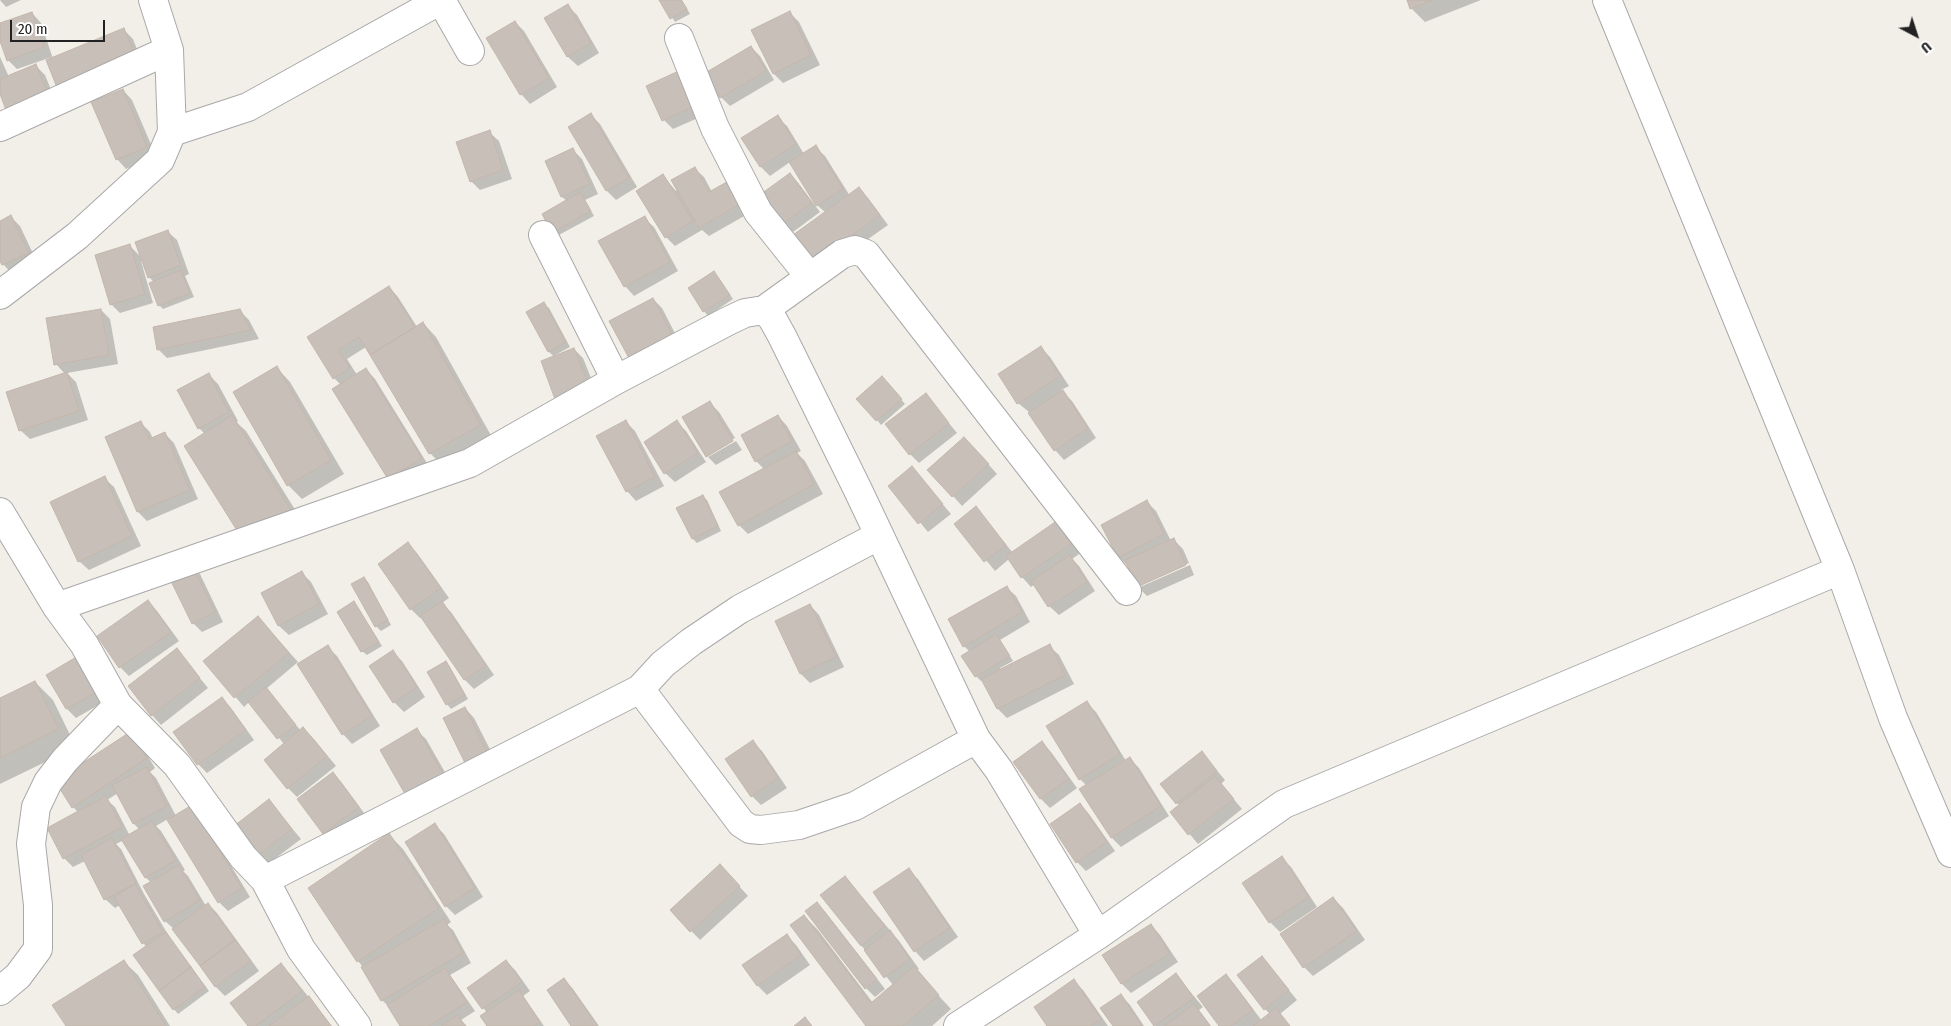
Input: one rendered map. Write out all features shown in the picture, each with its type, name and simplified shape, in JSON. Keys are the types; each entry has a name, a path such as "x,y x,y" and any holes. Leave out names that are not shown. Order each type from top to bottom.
{"street":[{"path":"0,295 77,236 160,160 172,132 169,50 152,0"},
{"path":"172,132 248,107 441,0 470,51"},
{"path":"1607,0 1840,570 1894,718 1951,853"},
{"path":"678,38 715,128 758,212 810,277"},
{"path":"0,127 169,50"},
{"path":"543,235 616,380"},
{"path":"57,607 470,463 616,380 728,321 745,313 764,310 842,254 855,250 866,254 1127,591"},
{"path":"764,310 772,318 782,336 857,488 878,536 976,739 999,770 1098,935"},
{"path":"0,512 57,607 84,644 118,705 177,765 243,857 265,880 301,949 357,1026"},
{"path":"265,880 640,689 663,664 691,642 740,609 878,536"},
{"path":"958,1026 1098,935 1284,804 1840,570"},
{"path":"640,689 741,823 750,829 761,830 800,825 855,806 976,739"},
{"path":"0,991 18,976 38,949 38,905 31,844 36,807 48,782 65,760 118,705"}],"building":[{"path":"659,0 681,0 687,9 670,19"},
{"path":"1407,0 1433,0 1410,9"},
{"path":"568,4 591,43 567,57 544,18"},
{"path":"790,11 811,55 773,74 751,30"},
{"path":"32,12 44,47 7,61 0,41 0,23"},
{"path":"515,21 549,78 520,95 486,38"},
{"path":"124,28 136,58 58,90 46,60"},
{"path":"751,46 766,71 720,98 705,73"},
{"path":"36,64 48,93 6,110 0,94 0,79"},
{"path":"683,69 699,104 662,121 646,86"},
{"path":"123,89 147,147 116,160 91,102"},
{"path":"591,113 629,178 606,191 568,127"},
{"path":"778,115 796,144 760,167 741,138"},
{"path":"490,130 503,170 470,182 456,142"},
{"path":"816,145 843,189 816,206 789,162"},
{"path":"573,148 590,184 561,197 545,161"},
{"path":"695,167 709,192 732,179 745,201 699,228 671,180"},
{"path":"790,173 812,203 782,224 761,194"},
{"path":"663,174 693,221 665,238 636,191"},
{"path":"859,187 880,215 813,263 793,235"},
{"path":"580,192 591,211 552,233 542,214"},
{"path":"11,215 29,253 2,265 0,261 0,221"},
{"path":"645,216 670,262 624,287 598,241"},
{"path":"168,230 181,265 148,278 135,242"},
{"path":"130,244 145,294 110,305 95,255"},
{"path":"181,270 190,293 158,306 149,283"},
{"path":"714,271 730,295 703,312 688,288"},
{"path":"389,286 415,327 370,355 359,337 338,350 350,368 333,379 307,337"},
{"path":"653,298 674,338 630,360 609,321"},
{"path":"544,302 566,342 548,352 526,312"},
{"path":"101,309 109,355 54,365 46,318"},
{"path":"240,309 251,330 157,350 153,327"},
{"path":"423,322 481,425 429,454 370,355"},
{"path":"1041,346 1060,376 1017,404 998,374"},
{"path":"574,348 590,388 556,402 541,361"},
{"path":"277,366 331,460 287,486 233,392"},
{"path":"366,368 422,458 388,479 332,389"},
{"path":"67,372 79,411 19,431 6,392"},
{"path":"209,373 229,412 198,429 177,390"},
{"path":"882,376 902,399 876,421 856,399"},
{"path":"1063,390 1088,428 1054,451 1028,413"},
{"path":"926,393 949,423 909,455 885,424"},
{"path":"710,401 733,441 706,457 682,417"},
{"path":"232,415 291,510 243,540 184,446"},
{"path":"778,415 792,441 755,462 741,435"},
{"path":"626,420 655,477 626,492 596,436"},
{"path":"677,420 698,453 664,474 644,442"},
{"path":"141,421 149,439 165,432 190,490 137,512 105,437"},
{"path":"964,437 989,464 952,497 927,470"},
{"path":"796,451 814,484 738,526 719,492"},
{"path":"912,466 943,504 918,524 888,486"},
{"path":"105,476 132,536 78,562 50,502"},
{"path":"703,495 718,526 692,539 676,508"},
{"path":"1147,500 1164,534 1118,558 1101,525"},
{"path":"976,506 1006,545 984,562 954,524"},
{"path":"1058,520 1074,542 1021,578 1006,556"},
{"path":"1174,538 1186,565 1137,587 1125,560"},
{"path":"408,542 441,588 410,610 378,564"},
{"path":"1070,555 1087,582 1048,607 1031,581"},
{"path":"191,563 215,612 192,624 168,575"},
{"path":"302,571 319,604 278,626 261,593"},
{"path":"364,577 388,620 375,627 351,584"},
{"path":"1007,586 1022,612 963,647 948,619"},
{"path":"148,600 171,632 119,668 97,636"},
{"path":"354,601 379,642 361,652 337,612"},
{"path":"442,601 486,666 464,680 420,616"},
{"path":"810,604 836,657 800,674 775,621"},
{"path":"258,616 289,653 234,698 203,661"},
{"path":"996,634 1010,656 975,677 961,656"},
{"path":"1050,644 1065,675 997,709 981,679"},
{"path":"328,645 372,716 342,735 297,664"},
{"path":"177,648 200,678 151,716 128,686"},
{"path":"393,650 417,687 393,703 369,666"},
{"path":"78,656 99,691 66,709 46,675"},
{"path":"446,661 465,695 446,705 427,672"},
{"path":"35,681 59,729 0,758 0,698"},
{"path":"266,687 296,725 277,739 248,702"},
{"path":"222,697 246,730 197,765 173,732"},
{"path":"1087,701 1120,754 1079,780 1046,726"},
{"path":"465,707 488,754 466,765 443,718"},
{"path":"303,727 327,756 287,789 264,760"},
{"path":"417,728 446,779 409,801 380,750"},
{"path":"130,732 147,758 72,808 55,781"},
{"path":"753,740 778,778 751,797 725,759"},
{"path":"1042,741 1069,779 1040,799 1013,762"},
{"path":"1202,751 1217,771 1176,804 1160,784"},
{"path":"1130,757 1161,806 1111,838 1079,789"},
{"path":"147,767 167,806 133,824 112,785"},
{"path":"333,772 359,807 323,834 297,799"},
{"path":"1215,776 1234,799 1188,835 1170,812"},
{"path":"106,796 122,827 63,859 47,828"},
{"path":"269,799 292,829 257,856 234,826"},
{"path":"1080,803 1107,842 1076,863 1050,824"},
{"path":"192,805 242,888 218,903 167,820"},
{"path":"152,821 176,860 145,878 121,839"},
{"path":"435,823 475,888 445,907 405,842"},
{"path":"389,833 439,908 357,962 308,888"},
{"path":"112,838 136,883 104,900 81,855"},
{"path":"1282,856 1309,897 1269,923 1242,883"},
{"path":"720,864 740,886 690,932 670,910"},
{"path":"179,865 200,900 164,922 143,886"},
{"path":"909,868 950,928 914,952 873,892"},
{"path":"845,876 885,926 861,946 820,895"},
{"path":"135,884 163,932 142,944 114,897"},
{"path":"1333,897 1357,931 1303,968 1280,934"},
{"path":"817,902 877,979 865,989 805,911"},
{"path":"208,903 235,940 200,966 172,929"},
{"path":"804,915 871,1003 914,966 939,995 903,1026 866,1026 790,925"},
{"path":"444,919 463,953 381,1001 361,967"},
{"path":"1151,924 1170,953 1121,984 1102,955"},
{"path":"890,930 910,959 884,978 864,950"},
{"path":"166,932 191,967 159,991 133,955"},
{"path":"787,934 801,955 757,986 742,965"},
{"path":"235,940 251,961 215,987 200,966"},
{"path":"1262,956 1289,990 1264,1010 1237,975"},
{"path":"124,960 166,1026 66,1026 52,1005"},
{"path":"506,960 522,982 482,1009 467,988"},
{"path":"281,963 302,991 256,1026 248,1026 230,1003"},
{"path":"191,967 205,987 173,1010 159,991"},
{"path":"445,968 467,1002 429,1026 400,1026 387,1005"},
{"path":"1176,973 1194,998 1154,1026 1137,1002"},
{"path":"1226,974 1253,1010 1231,1026 1219,1026 1197,996"},
{"path":"564,978 596,1026 571,1026 547,990"},
{"path":"1074,979 1101,1019 1091,1026 1047,1026 1034,1007"},
{"path":"519,990 540,1022 534,1026 487,1026 480,1016"},
{"path":"1121,994 1142,1026 1113,1026 1100,1008"},
{"path":"309,996 331,1026 269,1026"},
{"path":"1194,1004 1210,1026 1164,1026"},
{"path":"1276,1008 1290,1026 1253,1026"},
{"path":"458,1015 465,1026 441,1026"},
{"path":"805,1017 812,1026 794,1026"}]}
